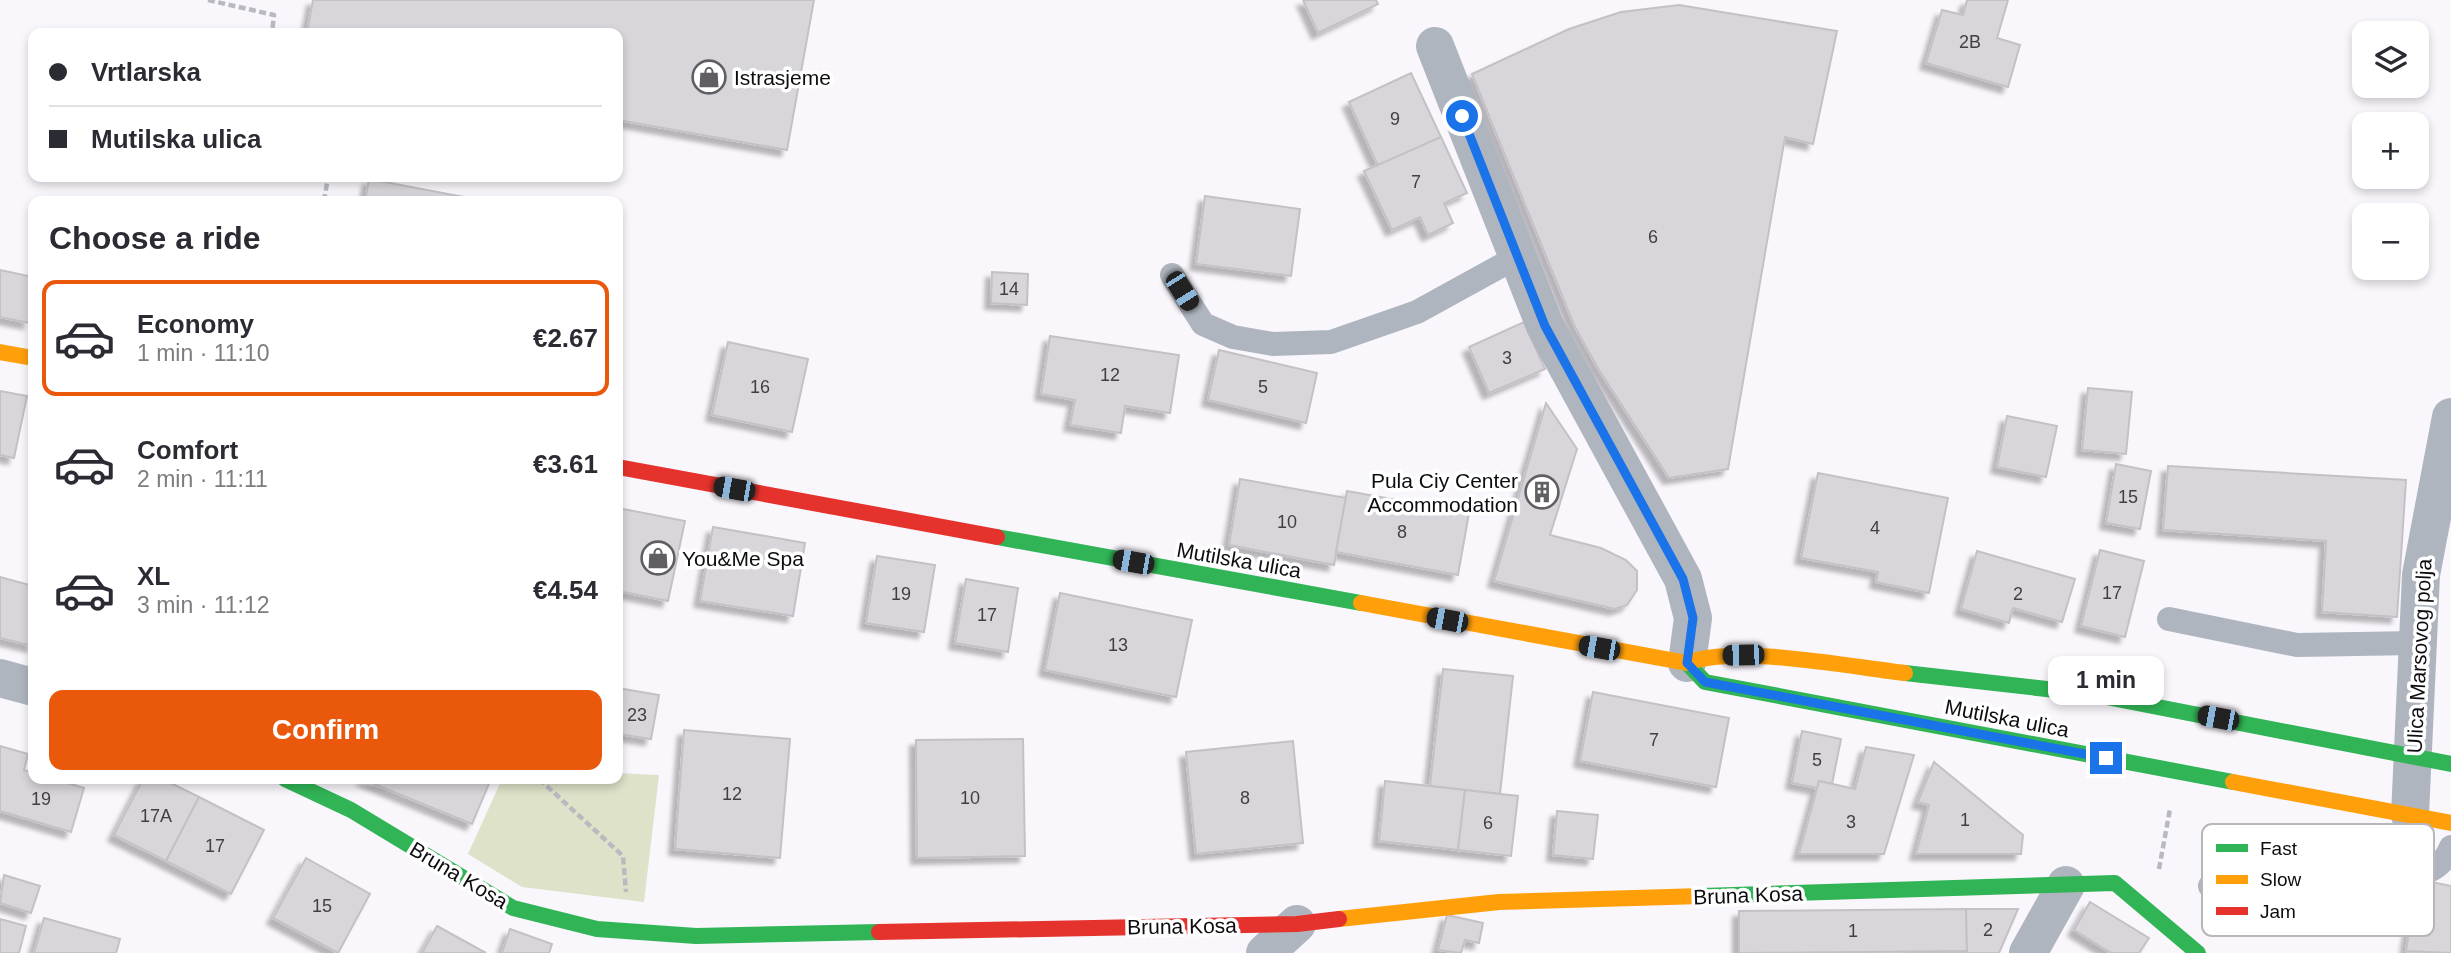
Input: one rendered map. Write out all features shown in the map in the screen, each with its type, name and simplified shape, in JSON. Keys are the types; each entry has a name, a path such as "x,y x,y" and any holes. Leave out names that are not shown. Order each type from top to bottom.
{"main road":[{"path":"0,352 28,357"},
{"name":"Mutilska ulica","path":"623,468 1687,663 1702,657 1743,655 2078,692 2451,764"},
{"name":"Mutilska ulica","path":"1687,663 1705,682 2451,823"},
{"name":"Bruna Kosa","path":"296,784 351,810 513,908 597,929 696,936 1297,924 1499,902 2115,883 2152,912"},
{"path":"2152,912 2198,953"}],"street":[{"path":"1435,46 1545,326 1683,579 1693,618 1687,663"},
{"name":"Ulica Marsovog polja","path":"2410,815 2421,575 2447,457 2451,416"},
{"path":"0,678 28,686"},
{"path":"2028,953 2066,885"},
{"path":"1265,953 1297,924"}],"lane":[{"path":"1172,275 1203,324 1233,337 1273,344 1331,342 1417,312 1517,257"},
{"path":"2169,619 2297,645 2416,643"},
{"path":"2434,870 2445,860 2451,847"}],"path":[{"path":"208,0 274,15 273,28"},
{"path":"544,784 623,856"},
{"path":"2152,912 2170,804"}],"green space":[{"path":"623,773 659,775 644,902 522,887 468,854 500,784 623,784"}],"building":[{"name":"Istrasjeme","path":"313,0 814,0 787,150 623,121 623,28 308,28"},
{"path":"1303,0 1376,0 1378,4 1318,33"},
{"path":"1967,0 2008,0 1997,38 2020,45 2008,87 1926,63 1942,10 1963,15"},
{"path":"1679,5 1837,31 1813,144 1785,137 1728,469 1669,478 1599,370 1574,325 1472,74 1569,29 1621,12"},
{"path":"1411,73 1441,137 1378,166 1349,102"},
{"path":"1441,137 1467,193 1444,203 1453,223 1428,235 1420,217 1392,230 1364,171"},
{"path":"368,182 385,182 459,196 366,196"},
{"path":"1205,196 1300,209 1291,276 1196,264"},
{"path":"0,270 28,276 28,323 0,317"},
{"path":"992,272 1028,274 1027,305 991,303"},
{"path":"1524,322 1545,369 1489,393 1469,347"},
{"path":"1050,336 1179,355 1170,413 1125,406 1121,433 1070,425 1075,400 1041,394"},
{"path":"728,342 808,359 792,432 712,415"},
{"path":"1219,350 1317,373 1306,423 1208,400"},
{"path":"2088,388 2132,392 2126,454 2082,450"},
{"path":"0,391 27,396 14,458 0,455"},
{"name":"Pula Ciy Center Accommodation","path":"1546,403 1577,449 1550,535 1601,548 1626,560 1637,571 1637,590 1627,605 1615,609 1494,581"},
{"path":"2007,416 2057,426 2046,477 1997,467"},
{"path":"2116,464 2151,471 2140,529 2106,523"},
{"path":"2168,466 2406,480 2397,617 2322,612 2326,541 2163,530"},
{"path":"1818,473 1948,498 1929,593 1876,582 1878,572 1801,558"},
{"path":"1240,479 1346,498 1334,565 1229,545"},
{"path":"1347,491 1469,513 1458,575 1336,552"},
{"path":"623,509 685,521 668,601 623,592"},
{"path":"713,527 805,543 793,616 700,601"},
{"path":"2100,550 2144,561 2125,637 2081,626"},
{"path":"1977,551 2075,579 2062,622 2013,608 2009,623 1961,609"},
{"path":"877,556 935,565 924,632 866,623"},
{"path":"0,577 28,585 28,645 0,638"},
{"path":"966,579 1018,588 1008,652 955,643"},
{"path":"1060,593 1192,620 1176,697 1045,670"},
{"path":"1443,669 1513,676 1500,794 1430,786"},
{"path":"623,689 659,695 651,739 623,735"},
{"path":"1593,692 1729,718 1716,787 1580,761"},
{"path":"684,730 790,739 780,858 675,849"},
{"path":"1802,731 1841,739 1832,784 1819,781 1818,788 1792,783"},
{"path":"1023,739 1025,856 917,858 916,740"},
{"path":"1293,741 1303,843 1196,854 1186,752"},
{"path":"0,746 28,754 24,770 28,771 28,784 71,784 84,788 71,832 0,811"},
{"path":"1866,747 1914,755 1884,854 1799,854 1819,781 1855,789"},
{"path":"1934,762 2023,835 2021,854 1916,854 1929,805 1918,802"},
{"path":"1385,781 1465,790 1458,850 1379,841"},
{"path":"140,784 173,784 199,797 166,861 114,835"},
{"path":"374,784 489,784 472,824"},
{"path":"1465,790 1518,796 1511,856 1458,850"},
{"path":"199,797 264,830 231,894 166,861"},
{"path":"1557,811 1598,815 1593,859 1553,855"},
{"path":"306,858 370,894 338,953 273,918"},
{"path":"4,875 40,886 31,913 0,903"},
{"path":"2434,882 2451,886 2451,953 2406,951 2408,936 2434,936"},
{"path":"2090,902 2149,938 2139,953 2111,953 2074,930"},
{"path":"1966,909 1967,951 1739,953 1739,911"},
{"path":"1966,909 2018,909 1999,953 1906,953 1967,951"},
{"path":"1447,915 1483,923 1479,943 1465,940 1461,953 1438,950"},
{"path":"44,918 120,939 116,953 34,953"},
{"path":"0,919 26,926 19,953 0,953"},
{"path":"437,926 486,953 422,953"},
{"path":"510,929 552,944 549,953 502,953"}],"traffic: fast":[{"path":"997,537 1361,603"},
{"path":"1687,663 1705,682 2233,782"},
{"path":"1905,673 2091,694 2451,764"},
{"path":"296,784 351,810 513,908 597,929 696,936 879,932"},
{"path":"1702,896 2115,883 2198,953"}],"traffic: slow":[{"path":"0,352 28,357"},
{"path":"1361,603 1687,663 1708,658 1763,656 1905,673"},
{"path":"2233,782 2451,823"},
{"path":"1339,919 1499,902 1702,896"}],"traffic: jam":[{"path":"623,468 997,537"},
{"path":"879,932 1297,924 1339,919"}],"place":[{"name":"Istrasjeme","path":"709,77"},
{"name":"Pula Ciy Center Accommodation","path":"1542,492"},
{"name":"You&Me Spa","path":"658,558"}],"route":[{"path":"1462,116 1545,326 1683,579 1690,597 1693,618 1687,663 1696,674 1705,682 2106,758"}]}
